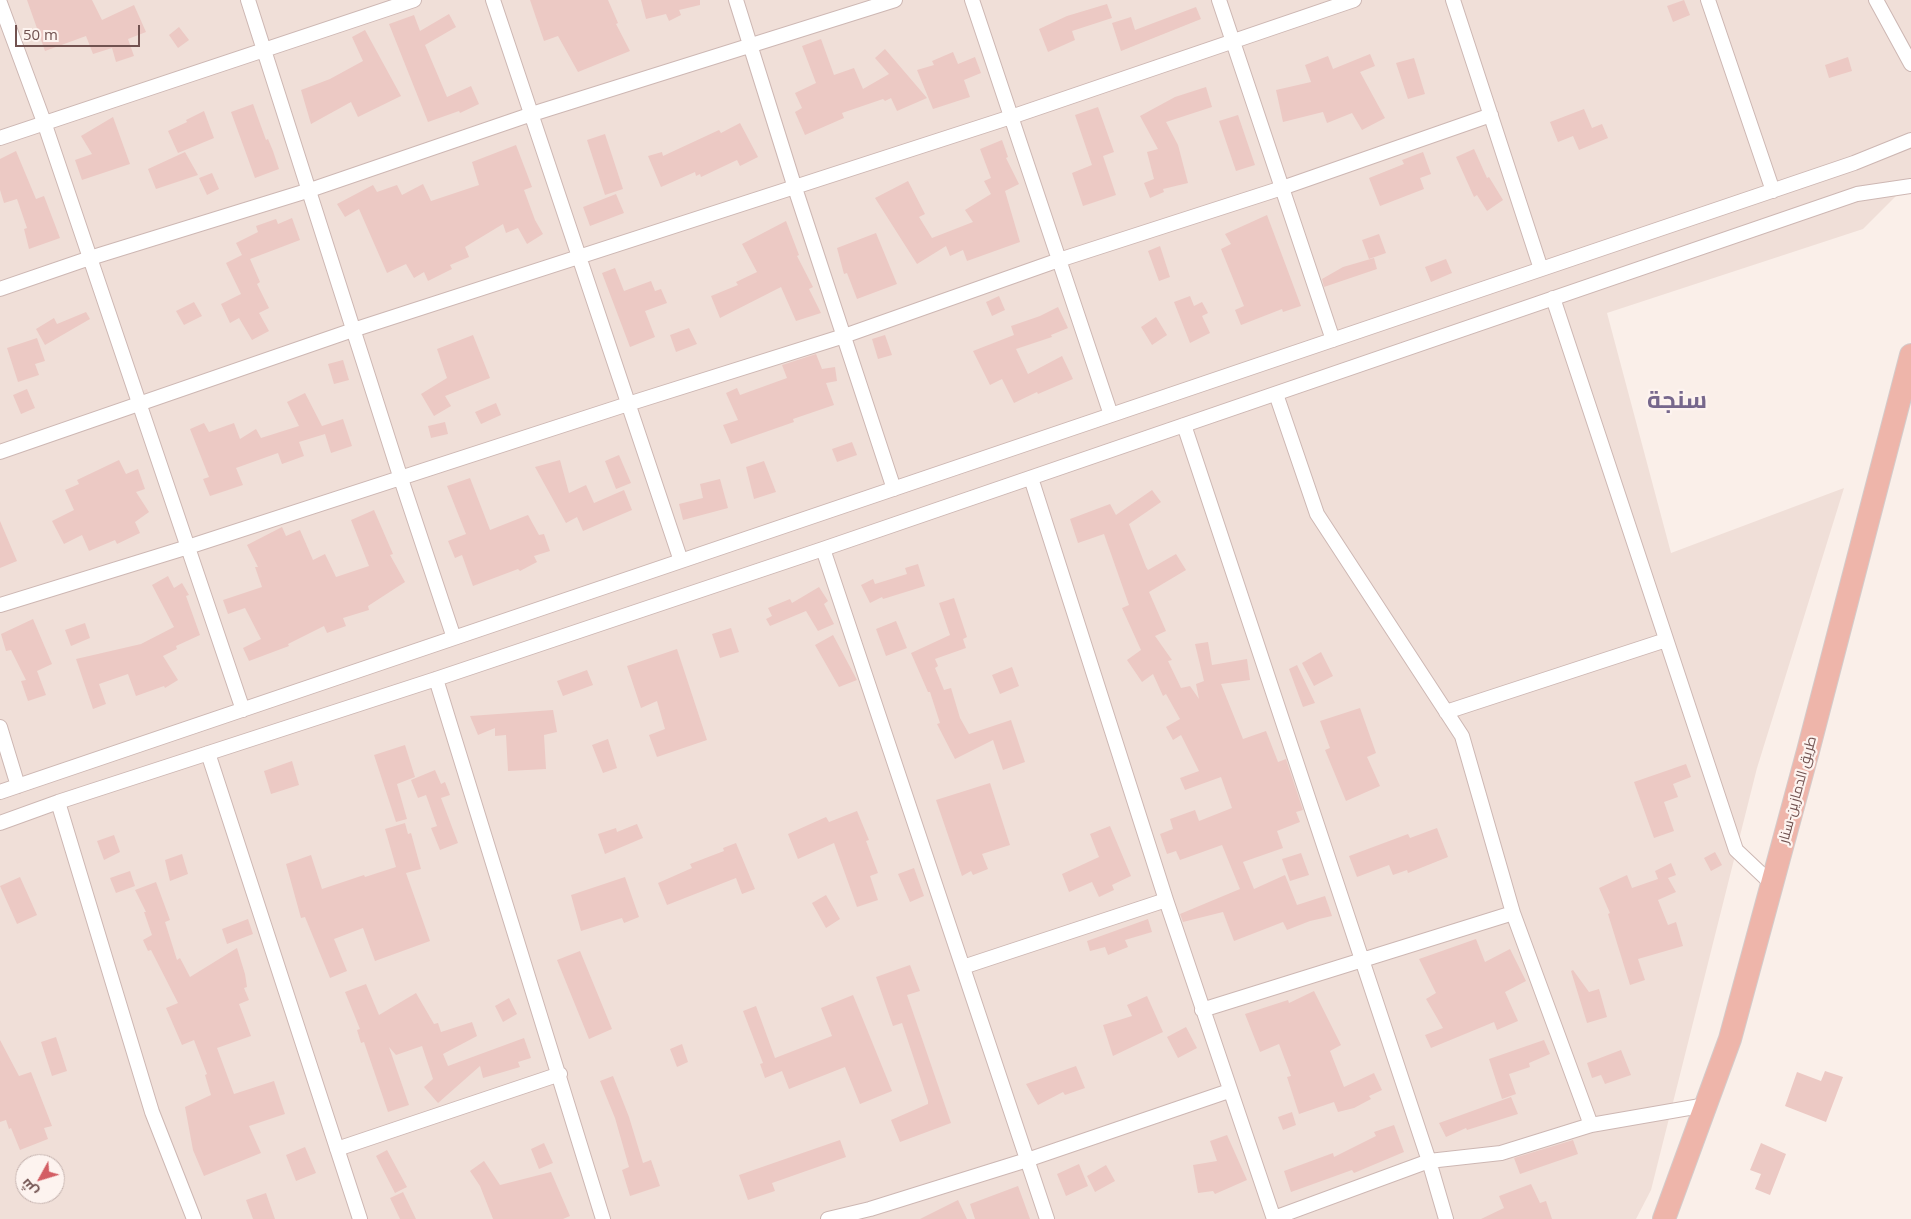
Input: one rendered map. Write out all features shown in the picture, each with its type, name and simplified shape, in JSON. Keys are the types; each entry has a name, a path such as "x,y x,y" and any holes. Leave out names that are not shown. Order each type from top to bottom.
{"highway":[{"name":"طريق الدمازين-سنار","path":"1664,1219 1730,1039 1911,355"}],"street":[{"path":"248,0 401,479 454,638"},
{"path":"0,138 414,0"},
{"path":"493,0 681,561"},
{"path":"736,0 752,45 795,188 894,488"},
{"path":"0,289 90,258 310,190 532,114 895,0"},
{"path":"972,0 1111,415"},
{"path":"1220,0 1333,340"},
{"path":"0,452 353,330 1011,117 1234,43 1354,0"},
{"path":"1453,0 1541,269"},
{"path":"1708,0 1773,191"},
{"path":"1876,0 1911,64"},
{"path":"0,3 44,122 243,710"},
{"path":"0,605 188,548 628,404 844,336 1059,260 1282,188 1491,115"},
{"path":"0,792 1773,191 1854,163 1911,140"},
{"path":"0,823 58,802 436,679 823,549 1857,194 1911,186"},
{"path":"1553,298 1736,850 1772,884"},
{"path":"1276,394 1317,514 1462,736 1513,913 1591,1125"},
{"path":"1184,425 1429,1161 1446,1219"},
{"path":"1031,478 1202,1010 1274,1218 1429,1161 1501,1154 1591,1125 1706,1105"},
{"path":"823,549 1047,1219"},
{"path":"1446,712 1666,640"},
{"path":"436,679 560,1074 603,1219"},
{"path":"0,728 18,786"},
{"path":"208,753 360,1219"},
{"path":"58,802 152,1112 194,1219"},
{"path":"963,967 1166,900"},
{"path":"1202,1010 1513,913"},
{"path":"337,1149 560,1074"},
{"path":"828,1219 872,1214 1229,1091"}],"shaded area":[{"path":"0,0 1911,0 1911,181 1863,229 1607,313 1671,553 1844,488 1757,768 1651,1190 1636,1219 0,1219"}],"building":[{"path":"27,0 92,0 102,20 134,5 146,32 128,39 134,56 116,62 112,48 93,54 86,36 45,51"},
{"path":"530,0 608,0 618,23 616,24 630,51 578,72 558,36 544,41"},
{"path":"641,0 700,0 700,5 679,10 681,15 669,21 666,14 646,19"},
{"path":"1684,0 1690,15 1673,22 1667,6"},
{"path":"1107,4 1112,18 1072,31 1075,40 1048,52 1039,29 1067,16"},
{"path":"1196,7 1201,19 1121,51 1112,23 1131,17 1135,30"},
{"path":"449,14 456,27 425,45 447,97 471,86 479,104 460,113 459,111 428,122 389,24 414,15 420,31"},
{"path":"179,27 189,40 178,48 169,35"},
{"path":"365,30 401,96 358,117 351,102 311,124 301,90 330,79 363,61 352,37"},
{"path":"821,39 834,75 854,68 863,89 889,74 875,58 885,49 927,98 897,111 891,98 885,101 883,99 842,113 844,118 805,135 795,112 802,108 795,93 816,83 802,46"},
{"path":"953,52 958,64 975,57 981,73 964,80 970,97 933,109 917,70 934,65 932,61"},
{"path":"1370,54 1375,66 1360,72 1385,118 1362,130 1352,113 1327,123 1323,112 1283,122 1276,90 1311,82 1305,65 1328,56 1333,69"},
{"path":"1848,57 1852,71 1829,78 1825,65"},
{"path":"1414,58 1425,94 1408,99 1396,63"},
{"path":"1206,87 1212,107 1166,122 1178,145 1188,183 1163,189 1164,192 1150,198 1144,183 1154,179 1147,152 1158,149 1140,116 1175,97"},
{"path":"253,104 279,169 255,178 231,112"},
{"path":"1098,107 1114,152 1103,156 1116,195 1083,206 1072,173 1092,165 1075,115"},
{"path":"1584,109 1592,128 1602,124 1608,138 1579,150 1573,136 1558,142 1550,122"},
{"path":"204,111 214,138 178,153 168,131"},
{"path":"1238,115 1255,165 1236,171 1219,121"},
{"path":"113,117 130,164 82,180 75,160 92,154 81,136"},
{"path":"740,123 758,157 740,166 737,160 701,177 700,174 696,176 695,172 661,187 648,156 662,152 663,156 719,130 721,133"},
{"path":"605,134 623,189 605,195 587,140"},
{"path":"1002,140 1008,157 1006,158 1019,184 1005,191 1020,242 967,261 963,250 950,256 946,246 917,264 875,198 908,181 925,214 919,217 932,238 973,222 965,210 991,194 984,181 991,178 980,149"},
{"path":"516,145 532,187 524,190 535,220 543,234 527,244 518,228 506,233 503,224 465,247 469,257 450,265 452,269 428,281 424,272 414,278 406,264 387,273 359,209 345,217 337,204 373,185 377,192 397,185 402,195 423,184 431,201 479,185 472,162"},
{"path":"1474,149 1487,178 1489,177 1503,200 1487,211 1477,195 1474,197 1456,157"},
{"path":"16,151 36,199 44,196 60,238 29,249 24,229 27,228 17,199 4,203 0,190 0,159"},
{"path":"185,152 198,175 156,189 148,169"},
{"path":"1423,152 1431,174 1420,178 1424,189 1380,206 1369,178 1404,164 1402,160"},
{"path":"212,173 219,189 207,195 199,178"},
{"path":"616,194 624,213 590,226 583,207"},
{"path":"1267,215 1301,306 1283,312 1282,309 1241,325 1235,310 1244,306 1221,249 1231,244 1225,234"},
{"path":"292,218 300,240 250,259 260,282 257,284 269,308 259,313 269,331 252,340 239,318 230,323 221,304 241,294 226,263 242,255 236,243 258,232 256,226 276,219 278,224"},
{"path":"786,221 799,255 797,256 813,287 809,289 821,313 796,321 781,287 720,318 711,296 738,285 736,282 757,272 742,244"},
{"path":"876,233 897,284 857,299 847,273 844,274 837,248"},
{"path":"1379,234 1386,253 1369,259 1362,240"},
{"path":"1160,246 1170,277 1159,281 1148,251"},
{"path":"1374,258 1377,269 1324,287 1322,279 1343,267"},
{"path":"1446,259 1452,273 1431,282 1425,267"},
{"path":"615,268 624,291 651,281 655,291 661,289 667,303 645,311 655,337 630,347 602,273"},
{"path":"999,296 1005,310 992,316 986,302"},
{"path":"1190,296 1194,306 1202,302 1208,313 1202,316 1210,333 1190,343 1174,302"},
{"path":"194,302 202,316 184,325 176,311"},
{"path":"1058,307 1068,328 1051,335 1052,337 1016,349 1028,374 1062,356 1073,379 1038,394 1037,392 1014,403 1002,379 990,385 973,351 1014,335 1011,326 1040,316"},
{"path":"86,312 90,319 45,345 36,329 54,318 57,324"},
{"path":"1156,317 1167,335 1152,345 1141,327"},
{"path":"689,328 697,344 676,352 670,335"},
{"path":"473,335 490,378 445,396 451,406 434,416 421,394 447,378 437,349"},
{"path":"885,335 892,355 878,359 872,339"},
{"path":"37,338 45,361 35,364 39,375 18,382 7,348"},
{"path":"816,354 822,369 835,367 837,381 826,383 834,405 793,419 794,422 731,444 723,425 738,420 726,393 737,388 740,395 787,378 782,365"},
{"path":"343,360 349,380 334,384 328,364"},
{"path":"27,389 35,408 21,414 13,395"},
{"path":"305,393 322,426 343,419 352,446 331,453 325,434 299,442 304,456 282,464 278,453 236,468 243,485 210,496 203,479 209,477 190,429 204,423 209,432 234,423 240,439 256,429 261,438 299,426 287,402"},
{"path":"496,403 501,415 481,424 475,412"},
{"path":"445,422 448,434 431,438 428,426"},
{"path":"852,442 857,455 837,462 832,449"},
{"path":"619,455 631,483 616,489 605,461"},
{"path":"119,460 126,474 138,469 145,489 136,492 149,512 135,522 140,533 117,544 115,540 89,551 82,535 64,544 52,521 74,510 65,490 79,484 77,480"},
{"path":"560,460 569,493 586,485 594,503 624,490 632,510 583,531 577,517 566,523 535,467"},
{"path":"764,461 776,492 754,499 746,467"},
{"path":"470,478 490,530 528,515 539,535 544,534 550,551 534,556 537,562 520,571 518,569 473,586 462,555 455,558 448,541 466,534 447,486"},
{"path":"720,479 728,508 683,520 679,504 703,498 700,484"},
{"path":"1152,490 1161,502 1129,524 1146,567 1148,570 1176,554 1186,570 1149,592 1166,631 1155,636 1172,660 1168,661 1181,688 1190,686 1199,699 1196,684 1204,681 1195,644 1208,642 1212,665 1247,659 1250,680 1221,684 1243,739 1266,731 1278,762 1286,759 1303,810 1296,812 1300,822 1277,831 1283,848 1243,862 1254,889 1285,875 1297,905 1325,896 1332,916 1310,921 1287,930 1283,922 1234,941 1223,912 1183,922 1180,914 1240,889 1222,845 1180,860 1176,851 1167,854 1160,834 1173,829 1170,819 1195,810 1199,821 1232,808 1221,777 1185,790 1180,778 1199,771 1181,735 1173,740 1166,727 1180,719 1166,694 1163,696 1153,674 1142,682 1127,660 1141,650 1122,608 1129,605 1104,534 1078,543 1070,519 1110,504 1116,515"},
{"path":"374,510 393,554 390,555 405,582 368,606 369,610 343,618 346,626 327,633 324,626 288,644 289,646 249,661 243,648 261,639 245,608 228,614 223,600 262,587 255,567 258,567 247,545 282,527 286,536 300,530 313,560 325,554 336,577 369,566 351,520"},
{"path":"0,521 17,561 0,568"},
{"path":"918,564 925,586 883,599 882,597 870,603 861,585 873,579 875,584 907,574 905,568"},
{"path":"168,576 174,588 182,583 189,595 186,596 200,635 176,646 177,649 163,656 178,680 165,688 164,686 136,696 128,674 99,684 106,704 93,709 76,659 141,644 174,627 152,585"},
{"path":"819,587 828,601 824,604 834,624 818,631 806,611 770,626 766,619 772,616 768,608 790,599 792,603"},
{"path":"954,598 967,637 963,639 966,648 935,659 938,666 935,668 944,690 951,688 960,718 969,734 1011,720 1025,762 1003,770 993,740 955,759 937,724 940,723 930,692 928,692 911,653 950,635 939,603"},
{"path":"33,619 52,664 37,671 46,695 28,701 21,681 26,680 11,650 6,651 1,634"},
{"path":"896,621 907,648 886,656 876,629"},
{"path":"85,623 90,638 71,646 65,630"},
{"path":"731,628 739,652 720,658 712,634"},
{"path":"833,635 857,680 839,687 815,645"},
{"path":"677,649 707,740 657,757 649,735 665,729 657,701 641,708 627,666"},
{"path":"1321,652 1333,676 1314,686 1302,663"},
{"path":"1297,665 1315,703 1303,707 1289,669"},
{"path":"1012,667 1019,686 1000,694 992,675"},
{"path":"587,670 593,685 563,696 557,681"},
{"path":"1360,708 1376,753 1367,757 1380,786 1346,801 1325,750 1330,748 1320,721"},
{"path":"553,710 557,732 544,735 546,769 508,771 506,735 495,736 495,728 478,735 470,716"},
{"path":"608,739 617,768 603,773 592,745"},
{"path":"405,745 415,777 397,784 407,819 396,822 374,755"},
{"path":"292,761 299,785 271,794 264,771"},
{"path":"1686,764 1691,777 1673,784 1678,797 1664,802 1674,831 1654,838 1634,782"},
{"path":"435,770 441,784 445,782 450,795 441,798 458,843 440,850 431,828 437,826 426,795 418,798 411,780"},
{"path":"990,783 1010,845 982,854 988,869 973,875 971,871 962,876 936,800"},
{"path":"857,811 869,840 866,841 878,873 870,876 878,900 857,907 834,843 798,859 788,834 826,817 829,822"},
{"path":"405,823 408,834 411,833 421,869 406,873 430,941 375,961 363,928 334,939 347,971 330,978 305,917 301,918 286,864 311,855 322,889 396,867 385,829"},
{"path":"637,824 643,838 605,854 598,834 616,828 617,832"},
{"path":"1110,826 1131,876 1112,885 1114,890 1099,897 1092,882 1069,892 1062,874 1099,857 1090,834"},
{"path":"1437,828 1448,857 1408,873 1407,870 1393,875 1389,865 1357,877 1349,856 1408,834 1410,838"},
{"path":"114,835 120,852 104,860 97,841"},
{"path":"736,843 755,889 742,894 736,878 667,905 658,883 692,868 690,864 724,851 723,848"},
{"path":"1715,852 1722,865 1711,871 1704,858"},
{"path":"1301,853 1309,875 1290,881 1282,859"},
{"path":"182,854 188,874 170,881 165,860"},
{"path":"1671,863 1676,875 1668,878 1676,892 1658,900 1668,925 1676,922 1683,946 1638,959 1645,980 1630,985 1608,914 1610,913 1599,888 1627,875 1632,888 1658,879 1655,871"},
{"path":"914,868 924,896 910,902 898,874"},
{"path":"130,871 135,886 116,893 110,878"},
{"path":"20,877 37,915 17,924 0,886"},
{"path":"625,877 639,917 624,923 622,918 581,931 571,895"},
{"path":"156,882 170,920 165,922 177,960 180,958 190,977 237,948 245,974 247,987 244,988 249,1000 239,1004 251,1036 217,1048 234,1094 274,1081 285,1114 249,1126 261,1153 204,1176 193,1150 185,1107 211,1095 205,1075 207,1074 194,1040 182,1045 166,1008 178,1003 151,950 148,951 143,940 152,935 144,912 146,912 135,890"},
{"path":"826,895 840,919 826,928 812,903"},
{"path":"248,919 253,934 227,944 222,929"},
{"path":"1148,919 1152,932 1125,940 1128,947 1108,955 1105,947 1090,951 1087,941"},
{"path":"1476,939 1485,962 1510,949 1526,981 1505,992 1518,1021 1497,1030 1494,1022 1431,1048 1425,1035 1443,1028 1426,999 1436,993 1419,959"},
{"path":"580,951 612,1029 589,1039 557,960"},
{"path":"910,965 920,991 907,995 951,1123 900,1142 891,1120 928,1104 928,1101 902,1023 893,1026 876,977"},
{"path":"1573,970 1589,992 1599,989 1607,1017 1587,1023 1571,971"},
{"path":"366,984 379,1015 416,993 434,1024 438,1023 441,1032 472,1022 477,1036 443,1054 448,1066 524,1038 531,1058 518,1062 520,1067 483,1078 480,1066 438,1103 424,1087 433,1079 422,1046 396,1055 389,1047 409,1105 388,1112 364,1042 361,1043 357,1030 360,1029 345,992"},
{"path":"1314,991 1341,1045 1330,1051 1344,1087 1374,1073 1382,1090 1369,1096 1371,1099 1354,1108 1338,1112 1334,1102 1299,1114 1287,1077 1291,1076 1279,1044 1260,1052 1245,1014 1288,1000 1289,1003"},
{"path":"853,995 892,1091 860,1104 845,1067 789,1089 782,1071 765,1078 760,1064 763,1063 743,1011 756,1006 775,1058 832,1036 821,1008"},
{"path":"1147,996 1163,1032 1113,1056 1103,1025 1132,1016 1127,1005"},
{"path":"509,998 517,1014 503,1022 495,1006"},
{"path":"1186,1027 1197,1048 1178,1058 1167,1037"},
{"path":"56,1037 67,1071 52,1076 41,1042"},
{"path":"0,1040 19,1076 31,1072 52,1126 44,1128 48,1139 20,1150 6,1120 0,1122"},
{"path":"1544,1040 1550,1054 1529,1063 1530,1067 1509,1074 1516,1094 1502,1099 1489,1059"},
{"path":"682,1044 688,1062 677,1067 670,1049"},
{"path":"1621,1050 1631,1075 1605,1084 1601,1075 1592,1078 1587,1063"},
{"path":"1076,1066 1085,1088 1065,1095 1063,1092 1038,1105 1026,1084"},
{"path":"1825,1071 1843,1077 1826,1122 1785,1106 1797,1072 1821,1081"},
{"path":"613,1076 629,1117 643,1163 651,1160 660,1186 630,1196 622,1170 629,1167 615,1118 600,1081"},
{"path":"1511,1097 1518,1114 1467,1130 1466,1128 1446,1137 1439,1123"},
{"path":"1292,1112 1296,1125 1283,1130 1278,1117"},
{"path":"1394,1125 1404,1152 1354,1173 1352,1170 1291,1192 1284,1171 1333,1153 1334,1157 1376,1136 1374,1132"},
{"path":"1227,1135 1247,1180 1215,1194 1213,1191 1198,1193 1193,1165 1217,1161 1210,1141"},
{"path":"840,1140 846,1157 772,1183 775,1191 748,1200 739,1175"},
{"path":"1573,1140 1578,1154 1520,1174 1514,1158"},
{"path":"544,1143 553,1163 539,1169 531,1149"},
{"path":"1761,1143 1786,1154 1770,1195 1755,1189 1761,1174 1750,1170"},
{"path":"305,1147 316,1173 296,1181 286,1155"},
{"path":"387,1150 407,1187 395,1193 376,1156"},
{"path":"484,1161 500,1185 551,1172 570,1216 563,1219 493,1219 480,1186 470,1171"},
{"path":"1079,1164 1088,1186 1066,1196 1057,1174"},
{"path":"1106,1165 1115,1181 1095,1192 1087,1176"},
{"path":"1531,1184 1540,1203 1546,1201 1552,1219 1481,1219 1504,1208 1499,1196"},
{"path":"1018,1186 1030,1219 975,1219 970,1204"},
{"path":"403,1192 416,1219 400,1219 390,1198"},
{"path":"266,1193 275,1219 253,1219 246,1200"},
{"path":"958,1200 967,1219 920,1219"}],"district":[{"name":"سنجة","path":"1677,401"}]}
